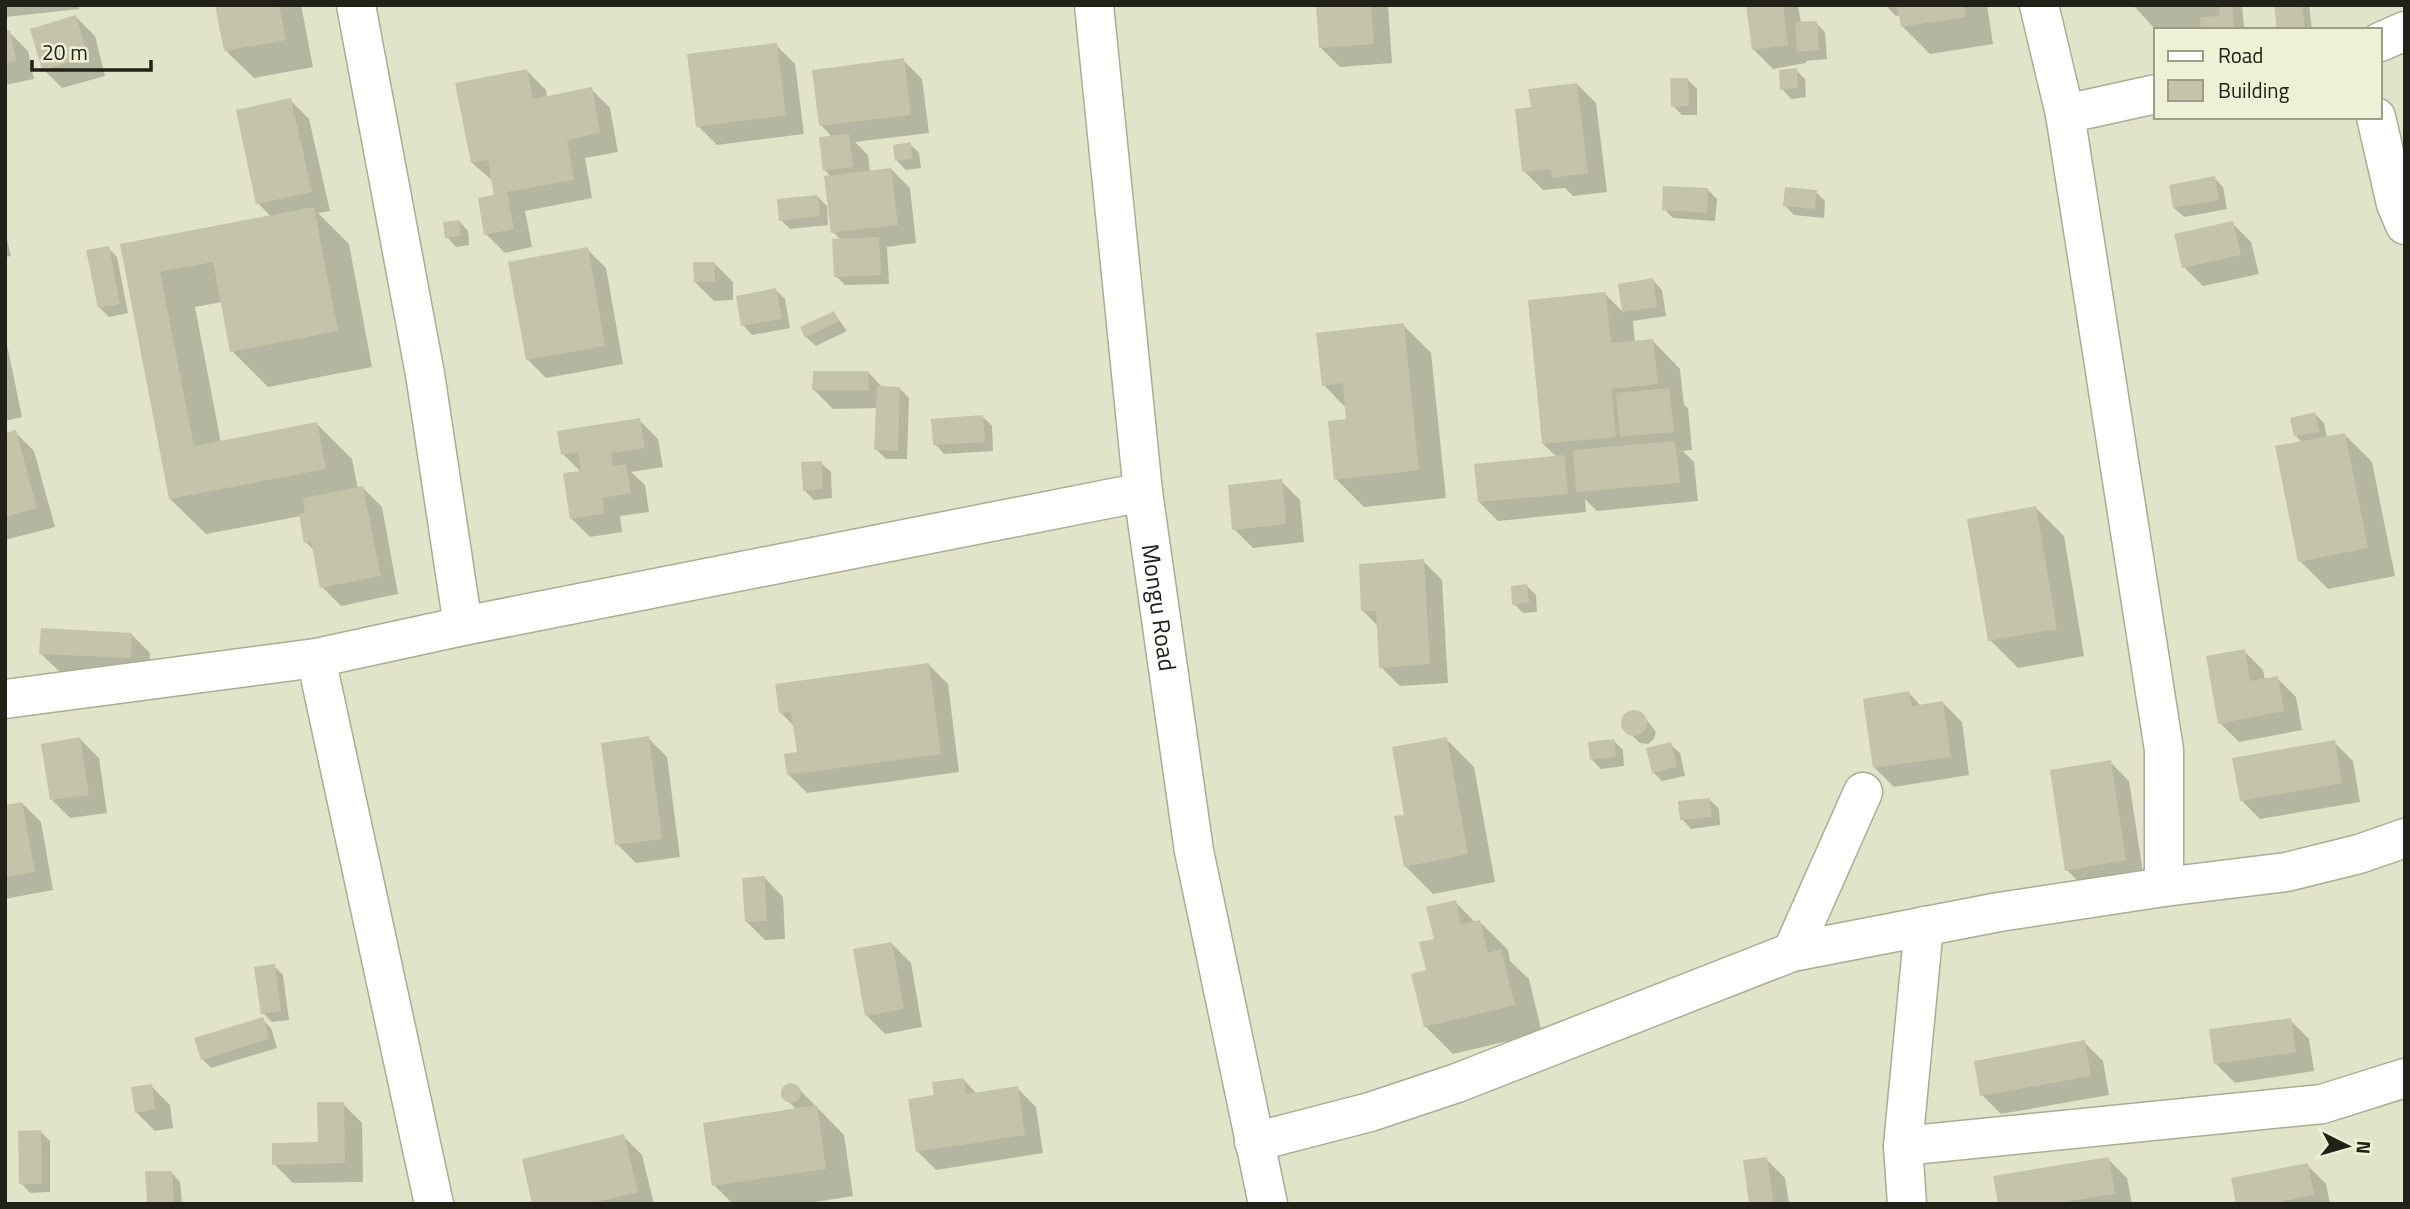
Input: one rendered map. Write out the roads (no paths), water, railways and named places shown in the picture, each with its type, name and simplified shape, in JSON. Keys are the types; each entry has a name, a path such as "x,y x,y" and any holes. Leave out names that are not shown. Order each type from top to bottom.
{"street":[{"path":"356,5 425,374 463,626"},
{"name":"Mongu Road","path":"1094,5 1143,492 1194,851 1268,1204"},
{"path":"2039,5 2065,114 2164,750 2164,887"},
{"path":"2382,41 2405,31"},
{"path":"2065,114 2154,94"},
{"path":"2376,119 2396,204 2405,225"},
{"path":"5,699 316,659 463,626 1143,492"},
{"path":"316,659 434,1204"},
{"path":"1792,952 1863,792"},
{"path":"1254,1142 1370,1112 1457,1083 1792,952 1999,912 2286,872 2359,854 2405,838"},
{"path":"1907,1204 1903,1146 1924,926"},
{"path":"1903,1146 2322,1104 2405,1078"}]}
